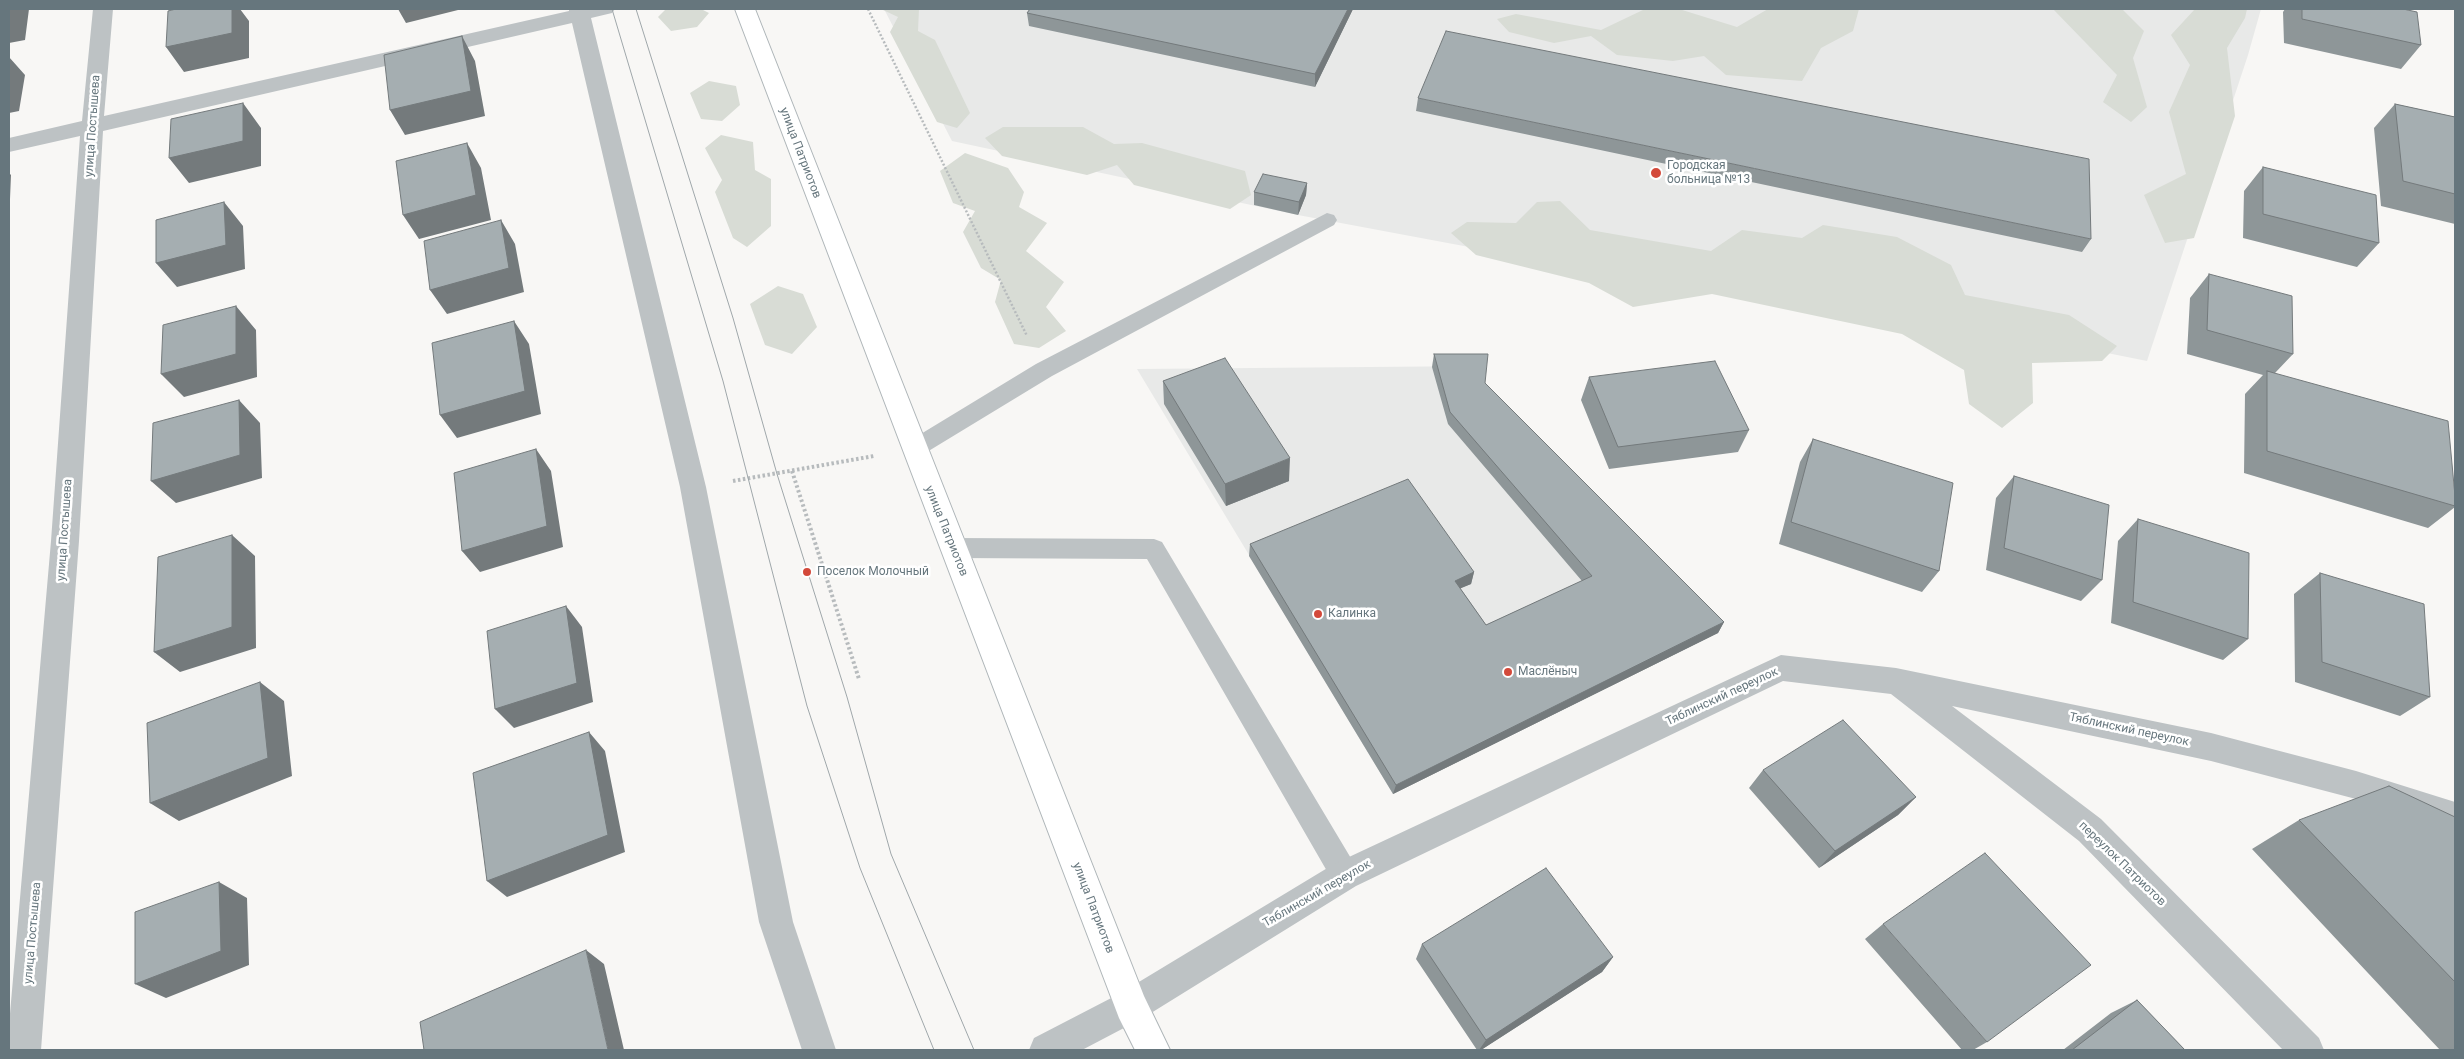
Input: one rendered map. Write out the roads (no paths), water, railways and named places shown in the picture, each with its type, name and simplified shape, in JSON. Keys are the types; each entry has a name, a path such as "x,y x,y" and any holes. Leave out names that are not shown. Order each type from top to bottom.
{"main road":[{"name":"улица Патриотов","path":"745,9 1131,1006 1153,1050"}],"street":[{"name":"улица Постышева","path":"24,1050 65,541 92,125 103,9"},
{"path":"9,145 588,11 693,486 776,922 819,1050"},
{"name":"Тяблинский переулок","path":"1046,1050 1131,1006 1346,875 1782,668 1896,681 2211,747 2356,785 2455,817"},
{"name":"переулок Патриотов","path":"1896,681 2090,830 2306,1050"}],"lane":[{"path":"914,449 1044,370 1327,220"},
{"path":"953,548 1154,549 1346,875"}],"tram line":[{"path":"612,9 723,381 807,706 860,868 934,1050"},
{"path":"636,9 733,318 777,474 847,697 891,854 974,1050"}],"place":[{"name":"Городская больница №13","path":"1656,173"},
{"name":"Поселок Молочный","path":"807,572"},
{"name":"Калинка","path":"1318,614"},
{"name":"Маслёныч","path":"1508,672"}]}
